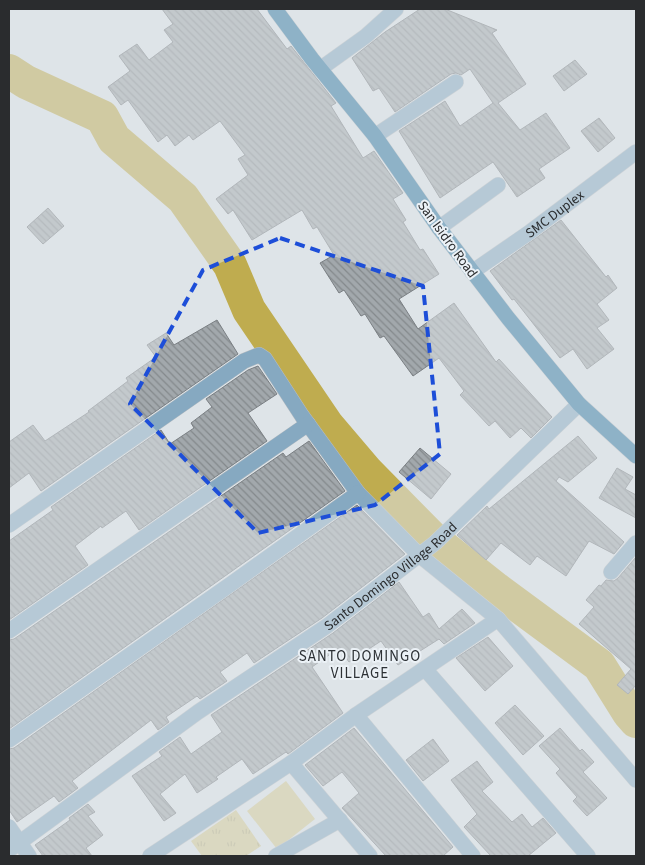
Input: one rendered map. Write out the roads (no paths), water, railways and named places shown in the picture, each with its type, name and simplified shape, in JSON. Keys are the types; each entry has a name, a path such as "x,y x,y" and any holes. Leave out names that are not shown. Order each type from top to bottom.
{"main road":[{"name":"San Isidro Road","path":"275,9 320,69 375,136 439,228 508,318 579,404 635,454"}],"street":[{"path":"320,69 366,36 396,9"},
{"path":"375,136 456,82"},
{"name":"SMC Duplex","path":"472,272 530,232 636,152"},
{"path":"439,228 498,185"},
{"path":"9,525 253,357 259,356 266,359 308,424 358,493 418,555 498,619 636,780"},
{"name":"Santo Domingo Village Road","path":"16,845 198,712 327,626 435,543 579,404"},
{"path":"9,631 308,424"},
{"path":"9,740 358,493"},
{"path":"611,572 636,543"},
{"path":"150,856 291,763 356,715 498,619"},
{"path":"425,669 588,856"},
{"path":"356,715 472,856"},
{"path":"291,763 370,856"},
{"path":"276,856 340,820"},
{"path":"9,827 16,845 30,856"}],"waterway":[{"path":"9,71 26,82 102,117 114,139 183,198 230,265 249,310 327,425 367,472 433,539 496,589 599,665 636,721"}],"district":[{"name":"SANTO DOMINGO VILLAGE","path":"360,664"}]}
